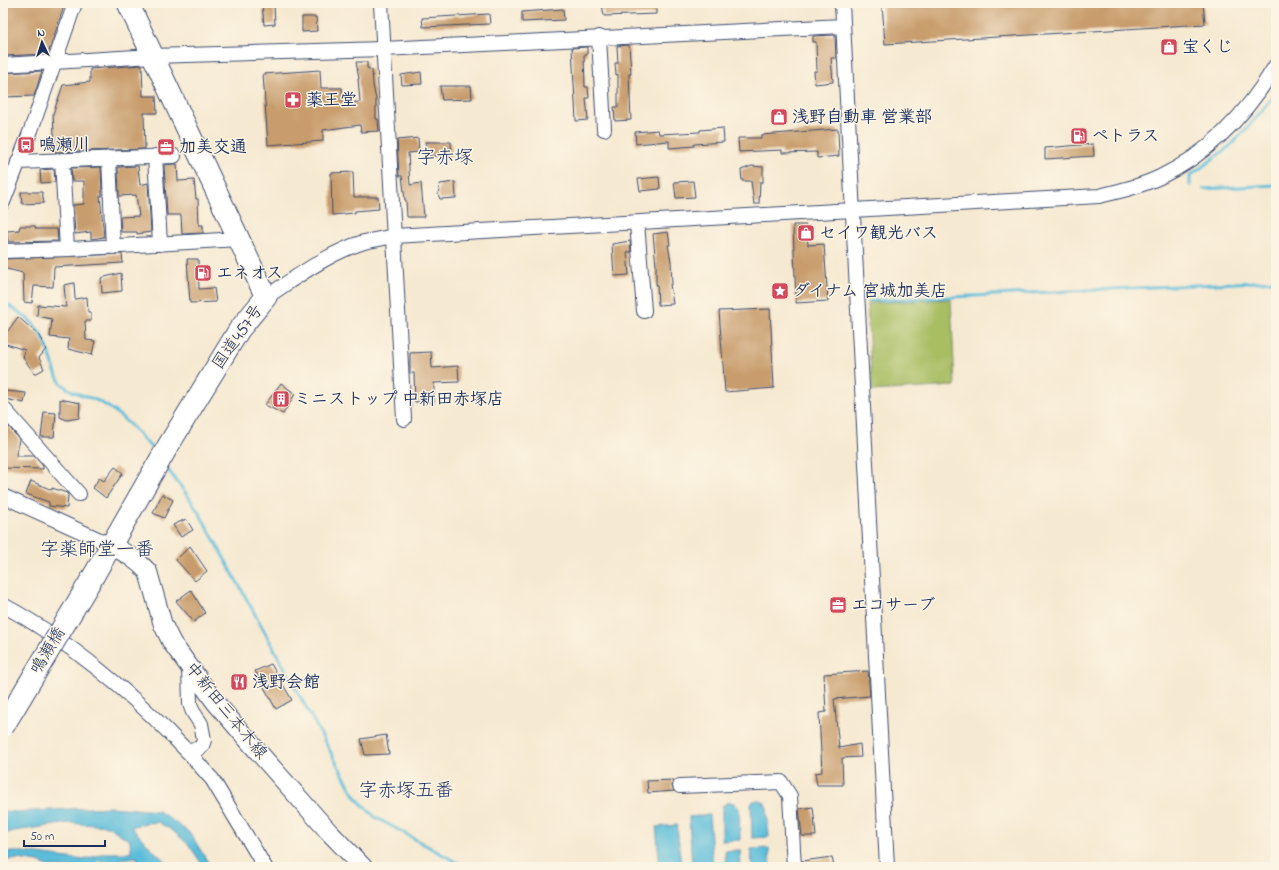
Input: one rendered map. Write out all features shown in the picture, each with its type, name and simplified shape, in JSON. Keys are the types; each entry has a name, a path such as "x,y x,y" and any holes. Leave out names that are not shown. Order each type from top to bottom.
{"highway":[{"name":"国道457号","path":"94,575 168,446 240,330 266,297 128,3"},
{"name":"鳴瀬橋","path":"3,727 94,575"}],"main road":[{"name":"中新田三本木線","path":"111,545 129,555 142,565 148,572 163,625 172,643 216,704 329,832 363,867"}],"street":[{"path":"3,202 55,62 75,3"},
{"path":"380,3 404,419"},
{"path":"842,3 888,867"},
{"path":"3,65 153,56 383,49 843,26"},
{"path":"599,37 604,129"},
{"path":"266,297 334,254 364,242 394,236 1099,196 1127,189 1166,174 1185,163 1210,145 1232,125 1249,105 1276,64"},
{"path":"155,156 160,244"},
{"path":"18,162 174,156"},
{"path":"109,158 113,247"},
{"path":"62,160 67,249"},
{"path":"637,223 644,311"},
{"path":"3,251 113,247 239,239"},
{"path":"3,408 79,494"},
{"path":"3,496 111,545"},
{"path":"3,605 30,620 87,661 149,713 187,750 212,779 265,867"},
{"path":"187,750 198,749 202,746 204,740 201,724 193,712 190,704 189,666"},
{"path":"680,786 781,782 790,796 794,867"}],"green space":[{"path":"951,299 955,386 872,391 867,303"}],"water":[{"path":"758,800 764,802 767,808 769,837 752,838 751,805 753,801"},
{"path":"729,802 734,803 739,808 740,840 722,841 722,806"},
{"path":"110,807 159,811 190,833 211,867 204,867 189,845 173,831 158,822 146,823 131,827 158,855 173,867 136,867 138,857 119,859 116,866 108,861 97,861 92,867 50,867 38,862 18,859 3,860 3,852 22,852 84,860 104,853 131,853 130,841 108,826 69,823 3,834 3,811 14,812"},
{"path":"709,815 713,867 692,867 689,817"},
{"path":"677,825 681,867 660,867 656,827"},
{"path":"769,848 770,867 752,867 751,849"},
{"path":"740,850 741,867 726,867 725,851"}],"building":[{"path":"3,3 65,3 48,54 3,56"},
{"path":"262,3 274,3 275,24 264,25"},
{"path":"656,3 656,14 604,16 602,4"},
{"path":"882,3 1203,3 1205,24 885,44"},
{"path":"563,9 564,20 522,22 522,12"},
{"path":"489,14 490,24 423,27 422,18"},
{"path":"302,17 316,17 317,31 302,32"},
{"path":"835,35 836,58 831,58 833,82 815,84 814,71 817,71 816,42 813,42 813,36"},
{"path":"629,45 631,74 629,74 631,120 615,121 614,107 618,107 618,74 616,75 615,63 618,63 617,46"},
{"path":"587,47 587,55 584,55 585,87 588,87 589,98 586,98 588,120 576,121 572,48"},
{"path":"356,62 367,62 367,68 372,70 376,100 376,119 378,119 379,131 361,132 360,125 323,130 323,141 268,145 263,74 320,70 321,88 342,88 343,103 360,102 359,79"},
{"path":"142,65 143,96 156,96 157,113 144,113 145,149 55,152 53,114 63,85 90,82 90,69"},
{"path":"42,71 34,96 3,97 3,73"},
{"path":"421,72 422,84 402,85 401,75"},
{"path":"440,86 471,86 472,99 442,100"},
{"path":"723,128 724,142 694,144 694,146 669,148 669,141 636,144 635,132 658,130 659,134 700,132 700,130"},
{"path":"838,129 839,156 817,158 817,152 782,153 782,150 739,152 738,138 761,138 761,135"},
{"path":"418,138 419,152 408,153 410,185 421,183 424,217 407,217 402,176 399,176 397,140"},
{"path":"425,142 451,142 452,156 429,156"},
{"path":"1093,144 1094,156 1045,159 1045,148"},
{"path":"177,164 178,181 194,180 196,199 198,199 199,225 203,225 203,233 182,234 181,215 167,215 164,165"},
{"path":"138,166 140,185 148,183 151,232 137,234 137,232 121,232 120,217 139,216 136,195 119,196 118,167"},
{"path":"752,166 763,167 763,182 760,182 759,204 754,204 751,181 742,181 741,170"},
{"path":"101,167 102,196 100,196 104,237 91,239 91,232 75,234 73,205 84,204 84,181 72,181 71,168"},
{"path":"54,169 55,182 41,183 40,170"},
{"path":"353,172 354,197 378,197 379,209 332,215 331,173"},
{"path":"659,177 660,189 640,191 638,179"},
{"path":"693,181 695,197 676,198 674,182"},
{"path":"455,182 456,198 440,199 438,194 440,184"},
{"path":"21,192 42,192 44,203 22,204"},
{"path":"793,225 806,225 808,245 824,244 828,301 796,303"},
{"path":"20,226 35,226 36,229 57,229 58,241 8,242 7,231 19,230"},
{"path":"668,232 672,284 670,284 673,304 658,305 653,234"},
{"path":"630,241 631,252 627,252 629,275 614,276 612,244"},
{"path":"122,254 123,263 54,267 53,287 34,286 32,303 24,302 23,273 3,268 3,259"},
{"path":"187,259 198,259 199,289 214,288 216,302 190,303"},
{"path":"121,273 122,291 102,293 101,278"},
{"path":"74,283 75,299 87,297 88,312 91,312 91,321 85,321 86,340 95,341 92,355 68,349 69,339 50,337 52,319 37,316 38,305 66,307 64,285"},
{"path":"770,309 774,388 725,392 719,311"},
{"path":"18,317 38,334 46,349 39,358 44,369 35,374 23,358 25,350 3,343 3,329 7,332"},
{"path":"431,352 432,368 458,366 459,382 434,383 434,402 415,402 414,373 410,373 410,353"},
{"name":"ミニストップ 中新田赤塚店","path":"281,383 295,394 283,414 265,405"},
{"path":"6,391 26,393 24,403 5,399"},
{"path":"60,399 80,403 79,418 67,420 60,417"},
{"path":"44,412 56,413 54,437 41,437"},
{"path":"3,424 9,427 19,439 16,456 34,456 43,466 43,469 3,468"},
{"path":"115,467 123,473 106,498 93,488 99,478 104,481"},
{"path":"31,481 52,490 52,488 67,493 67,508 49,506 49,502 26,494"},
{"path":"162,494 173,500 164,518 153,513"},
{"path":"186,519 193,530 181,537 173,525"},
{"path":"190,546 207,571 195,581 176,560"},
{"path":"191,590 205,613 194,622 176,601"},
{"path":"271,664 292,700 276,709 255,671"},
{"path":"868,671 870,696 834,699 839,748 860,744 861,757 842,758 843,785 817,785 815,773 822,772 819,713 826,712 824,674"},
{"path":"386,735 389,754 365,755 361,739"},
{"path":"674,780 672,786 674,791 648,793 647,781"},
{"path":"813,807 816,836 802,836 799,809"},
{"path":"832,857 834,867 802,867 802,861"}],"waterway":[{"path":"1190,185 1190,176 1230,146 1274,96 1276,96"},
{"path":"1204,189 1276,185"},
{"path":"869,301 1276,281"},
{"path":"3,302 21,313 34,324 43,338 56,375 61,383 76,393 97,400 110,408 131,426 156,453"},
{"path":"165,466 201,516 352,791 359,801 375,817 465,867"}],"place":[{"name":"宝くじ","path":"1169,47"},
{"name":"薬王堂","path":"293,100"},
{"name":"浅野自動車 営業部","path":"779,117"},
{"name":"ペトラス","path":"1079,136"},
{"name":"鳴瀬川","path":"26,145"},
{"name":"加美交通","path":"166,147"},
{"name":"セイワ観光バス","path":"806,233"},
{"name":"エネオス","path":"203,273"},
{"name":"ダイナム 宮城加美店","path":"780,291"},
{"name":"ミニストップ 中新田赤塚店","path":"281,399"},
{"name":"エコサーブ","path":"838,605"},
{"name":"浅野会館","path":"239,682"}],"district":[{"name":"字赤塚","path":"445,158"},
{"name":"字薬師堂一番","path":"97,550"},
{"name":"字赤塚五番","path":"406,791"}]}
